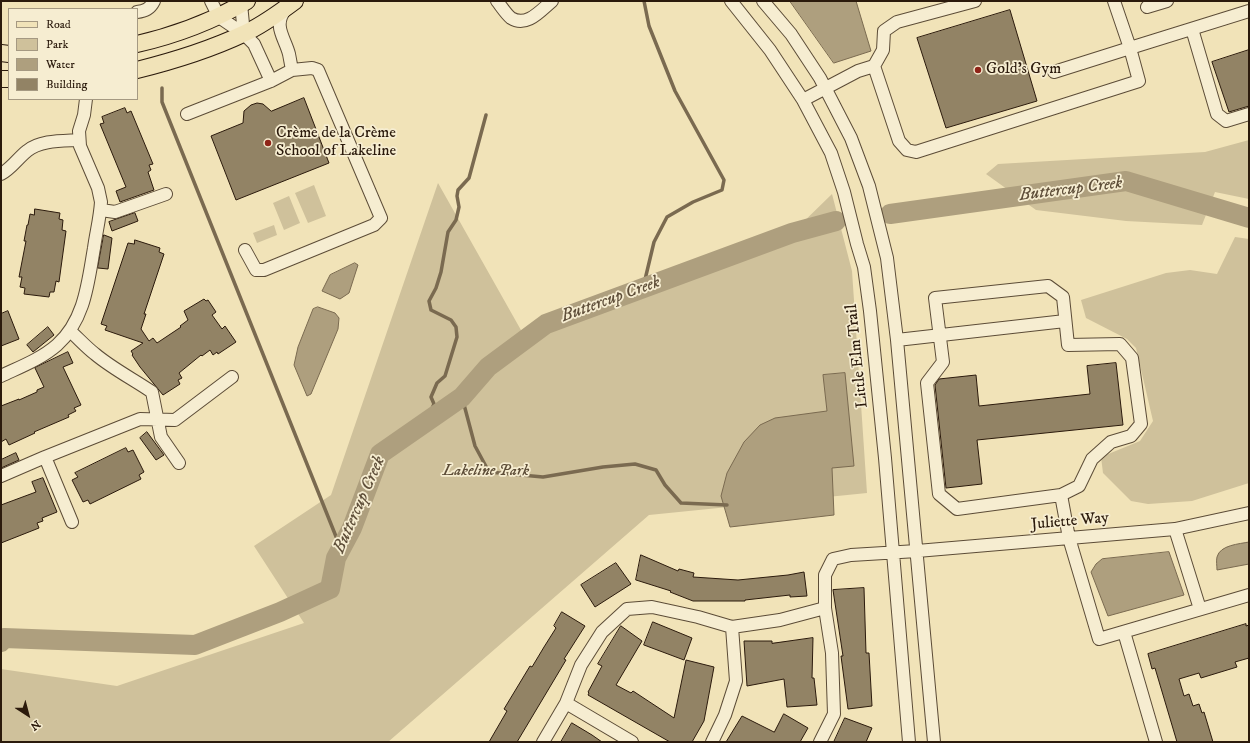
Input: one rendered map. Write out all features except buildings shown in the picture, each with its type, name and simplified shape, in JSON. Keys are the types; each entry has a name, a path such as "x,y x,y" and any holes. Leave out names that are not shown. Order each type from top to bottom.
{"main road":[{"path":"138,44 189,29 219,17 243,2"},
{"path":"138,70 167,62 244,34 292,3"}],"street":[{"path":"138,12 144,11 152,6 154,1"},
{"path":"212,1 219,17 244,34 254,44 271,81"},
{"path":"501,3 511,18 520,22 530,20 552,1"},
{"name":"Little Elm Trail","path":"731,1 770,50 803,100 831,153 844,192 864,267 871,319 910,742"},
{"path":"763,1 791,34 826,88 851,138 869,186 887,258 898,340 934,742"},
{"path":"803,100 858,71 874,66 883,50 884,31 897,22 975,1"},
{"path":"874,66 899,141 907,150 916,152 1139,81 1130,48 1114,1"},
{"path":"1147,7 1167,1"},
{"path":"243,2 244,34"},
{"path":"292,3 281,14 279,20 281,35 289,53 292,70"},
{"path":"1054,72 1249,11"},
{"path":"1192,29 1217,114 1226,121 1249,114"},
{"path":"187,114 271,81 292,70 312,68 318,70 381,218 374,225 264,270 256,270 245,250"},
{"path":"1,376 44,355 57,345 70,330 80,312 87,292 101,210 101,202 98,188 80,146 79,140 79,131 84,114 86,100"},
{"path":"1,174 29,149 35,146 60,141 79,140"},
{"path":"101,210 115,212 166,194"},
{"path":"1048,286 1063,297 1068,345 1120,344 1132,358 1141,424 1131,436 1110,442 1092,459 1079,486 1061,496 958,509 939,494 927,383 943,362 939,335 935,298 1048,286"},
{"path":"898,340 1066,321"},
{"path":"70,330 94,354 152,392 161,437 180,463"},
{"path":"1,476 140,420 175,420 232,376"},
{"path":"45,457 72,522"},
{"path":"1061,496 1069,538 1099,639 1249,594"},
{"name":"Juliette Way","path":"825,608 825,575 833,559 893,552 1175,528 1249,512"},
{"path":"1175,528 1200,609"},
{"path":"543,742 566,703 581,665 602,632 627,609 652,607 698,617 732,627 780,620 825,608 832,652 834,714 820,742"},
{"path":"712,742 725,715 736,681 732,627"},
{"path":"1124,632 1156,742"},
{"path":"566,703 632,742"}],"green space":[{"path":"1249,140 1249,199 1215,192 1202,225 1126,221 1036,210 986,174 998,164 1205,152"},
{"name":"Lakeline Park","path":"438,183 526,339 792,233 832,194 852,271 867,493 649,515 388,742 1,742 1,669 117,686 304,623 254,546 331,495"},
{"path":"314,185 326,216 308,223 295,193"},
{"path":"289,196 300,223 284,230 273,203"},
{"path":"274,225 277,235 257,243 253,233"},
{"path":"1235,237 1249,239 1249,483 1192,501 1148,504 1131,501 1103,473 1101,457 1140,441 1153,421 1136,348 1127,339 1086,318 1081,300 1166,273 1190,270 1217,274"}],"water":[{"path":"790,1 856,1 871,51 834,63"},
{"path":"355,263 358,265 349,293 340,299 322,291 330,275"},
{"path":"318,307 335,313 339,318 338,329 311,394 307,396 294,365 298,347 313,309"},
{"path":"845,373 854,466 832,468 834,515 730,527 721,496 727,473 744,442 760,425 775,418 827,411 823,375"},
{"path":"1249,542 1249,564 1217,570 1217,557 1222,550 1230,546"},
{"path":"1169,552 1184,595 1108,616 1091,572 1096,564 1102,559"}],"waterway":[{"path":"643,288 654,242 667,217 693,202 722,190 724,180 675,91 649,26 644,1"},
{"path":"162,88 162,102 341,549"},
{"path":"425,423 434,404 431,397 437,383 445,376 457,337 456,327 451,320 431,310 429,301 436,288 441,272 448,232 456,220 459,207 457,196 458,190 469,178 486,115"},
{"name":"Buttercup Creek","path":"890,214 1126,181 1249,218"},
{"name":"Buttercup Creek","path":"1,642 4,638 195,645 280,612 330,589 336,558 352,528 380,454 462,397 488,367 546,324 792,233 836,221"},
{"path":"462,397 475,446 489,472 543,477 603,467 635,464 656,470 665,485 681,503 727,505"}],"place":[{"name":"Gold's Gym","path":"978,70"},
{"name":"Crème de la Crème School of Lakeline","path":"268,143"}]}
